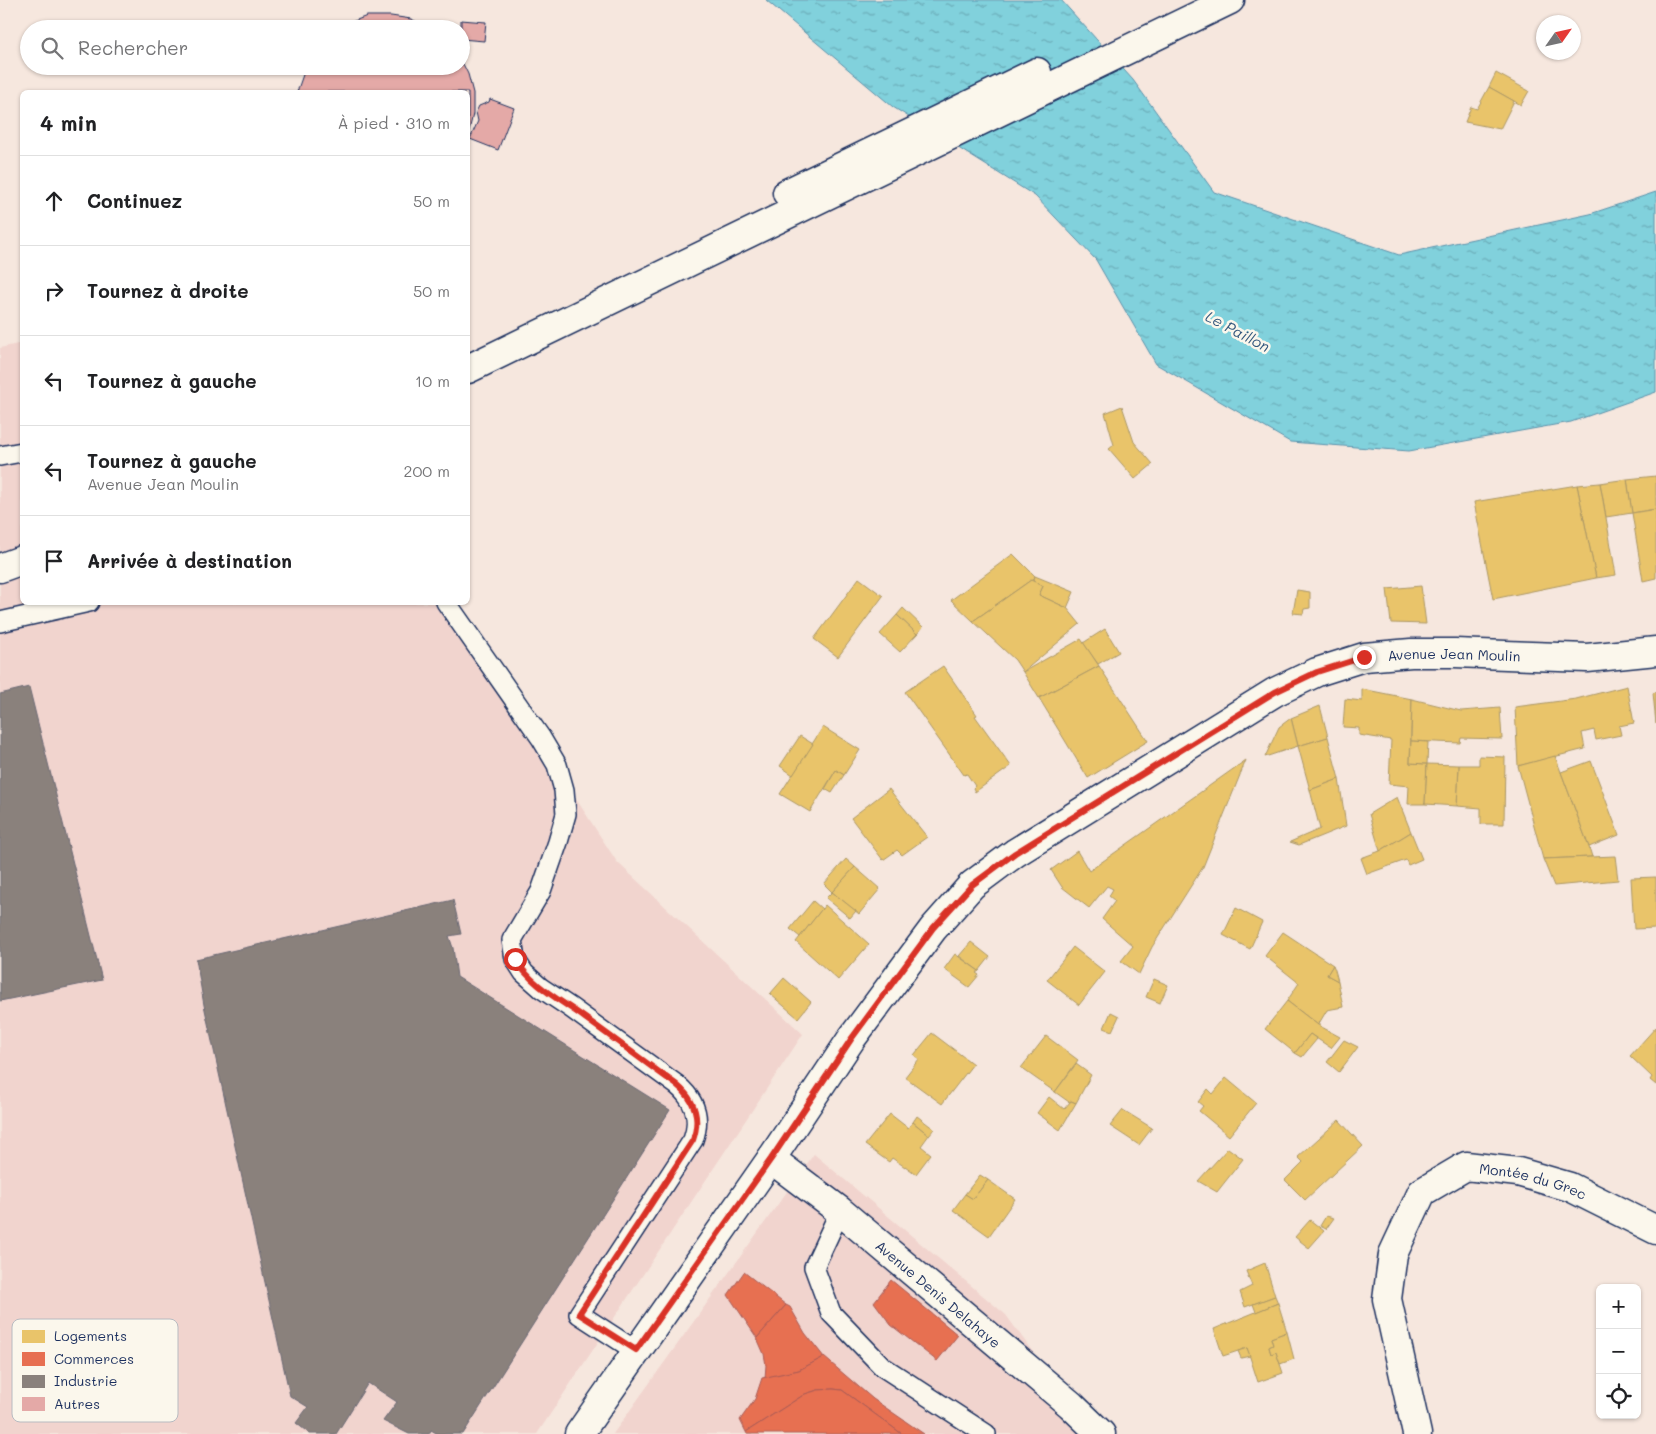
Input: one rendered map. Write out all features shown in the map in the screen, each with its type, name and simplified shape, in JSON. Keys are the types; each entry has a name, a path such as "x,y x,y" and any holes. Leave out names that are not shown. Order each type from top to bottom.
{"street":[{"path":"470,368 1187,0"},
{"path":"470,348 1225,2"},
{"path":"0,548 20,541"},
{"path":"0,568 20,561"},
{"name":"Avenue Jean Moulin","path":"579,1434 771,1159 852,1038 933,928 972,885 1015,853 1275,692 1317,672 1364,657 1411,653 1455,653 1587,658 1656,651"},
{"name":"Avenue Denis Delahaye","path":"771,1159 840,1211 1071,1405 1101,1434"},
{"name":"Montée du Grec","path":"1418,1434 1387,1300 1393,1254 1422,1192 1466,1166 1518,1172 1570,1187 1656,1230"}],"lane":[{"path":"0,456 20,452"},
{"path":"0,622 76,605"},
{"path":"448,605 541,738 557,765 564,790 566,814 564,824 551,866 541,890 512,940 515,959 524,973 541,988 677,1085 685,1092 695,1107 697,1121 693,1140 579,1314 636,1350"},
{"path":"840,1211 814,1267 831,1313 882,1367 986,1434"}],"shaded area":[{"path":"20,343 20,605 450,605 617,862 803,1034 537,1434 0,1434 0,348"},
{"path":"814,1154 1006,1315 1092,1434 613,1434"}],"water":[{"name":"Le Paillon","path":"766,0 1061,0 1133,80 1214,192 1399,255 1590,214 1656,192 1656,392 1571,422 1409,451 1290,442 1156,364 1096,260 1035,196 893,107"}],"building: Logements":[{"path":"1496,73 1529,91 1521,105 1489,87"},
{"path":"1489,87 1514,101 1500,129 1465,122 1471,107 1477,109"},
{"path":"1122,406 1134,442 1153,464 1135,479 1109,449 1114,445 1105,413"},
{"path":"1656,476 1656,509 1632,513 1627,479"},
{"path":"1627,479 1632,513 1606,517 1600,483"},
{"path":"1600,483 1616,575 1596,578 1577,485"},
{"path":"1577,485 1596,578 1493,599 1474,502"},
{"path":"1656,509 1656,578 1643,581 1632,513"},
{"path":"1013,554 1035,576 1033,582 1031,580 973,621 951,600"},
{"path":"1035,576 1074,592 1067,608 1039,595 1043,586 1033,582"},
{"path":"859,578 883,596 838,657 814,639"},
{"path":"1031,580 1043,586 1039,595 1067,608 1080,624 1023,672 1015,660 973,621"},
{"path":"1421,586 1426,624 1391,623 1387,589"},
{"path":"1297,590 1310,592 1310,608 1304,609 1303,614 1293,613"},
{"path":"903,608 923,627 917,634 897,615"},
{"path":"897,615 917,634 900,652 880,634"},
{"path":"1105,629 1119,652 1098,664 1083,643"},
{"path":"1081,639 1099,666 1039,698 1023,672"},
{"path":"943,666 977,715 975,716 1011,766 975,792 973,788 975,786 967,774 964,775 905,692"},
{"path":"1099,666 1148,741 1088,778 1039,698"},
{"path":"1627,686 1634,723 1619,726 1621,735 1596,740 1594,730 1582,733 1585,749 1518,766 1515,707 1576,699"},
{"path":"1362,689 1412,699 1410,763 1427,764 1425,804 1408,804 1409,786 1389,784 1391,740 1359,735 1359,728 1343,727 1345,699 1362,701"},
{"path":"1656,692 1656,724 1653,693"},
{"path":"1412,699 1461,711 1500,708 1502,739 1461,738 1460,743 1411,741"},
{"path":"1320,706 1328,737 1298,746 1291,718"},
{"path":"1291,718 1298,746 1265,757 1279,727"},
{"path":"823,727 860,750 844,775 836,770 810,812 780,794"},
{"path":"800,736 813,744 793,775 780,766"},
{"path":"1328,737 1339,779 1310,790 1298,746"},
{"path":"1411,741 1428,742 1427,764 1410,763"},
{"path":"1479,756 1505,757 1504,824 1481,824 1481,808 1457,806 1459,765 1479,765"},
{"path":"1555,756 1592,857 1543,859 1518,766"},
{"path":"1246,760 1203,867 1152,947 1139,974 1121,961 1133,946 1102,919 1115,901 1109,896 1113,889 1107,886 1089,908 1062,887 1051,870 1077,851 1089,871"},
{"path":"1591,761 1619,835 1589,847 1561,772"},
{"path":"1427,764 1459,765 1457,806 1425,804"},
{"path":"836,770 844,775 832,793 825,789"},
{"path":"1339,779 1346,826 1299,845 1290,842 1320,829 1310,790"},
{"path":"889,789 927,837 902,855 897,850 883,860 851,818"},
{"path":"1397,797 1411,832 1380,851 1369,814"},
{"path":"1411,832 1422,859 1408,865 1406,860 1367,874 1361,858 1380,851"},
{"path":"1615,856 1618,880 1554,886 1543,859"},
{"path":"846,859 855,867 832,892 824,884"},
{"path":"855,867 880,889 859,914 832,892"},
{"path":"1656,877 1656,928 1634,929 1631,878"},
{"path":"832,892 856,911 850,918 826,898"},
{"path":"813,901 822,909 800,937 790,929"},
{"path":"825,905 869,944 838,980 796,942"},
{"path":"1236,908 1262,922 1250,949 1223,935"},
{"path":"1283,932 1333,965 1327,975 1338,981 1343,1007 1327,1010 1318,1025 1287,1001 1299,983 1265,956"},
{"path":"971,942 990,957 979,971 959,956"},
{"path":"1073,947 1105,972 1079,1005 1047,980"},
{"path":"955,954 979,971 976,973 979,975 969,987 944,969"},
{"path":"1333,965 1335,970 1338,981 1327,975"},
{"path":"784,978 811,1002 798,1018 770,994"},
{"path":"1154,979 1168,985 1160,1003 1146,997"},
{"path":"1287,1001 1318,1025 1340,1037 1331,1048 1310,1034 1295,1053 1265,1029"},
{"path":"1111,1012 1119,1016 1112,1031 1104,1028"},
{"path":"1656,1027 1656,1085 1650,1080 1652,1077 1630,1056"},
{"path":"932,1033 973,1064 942,1104 905,1077 919,1059 914,1055"},
{"path":"1310,1034 1317,1039 1302,1057 1295,1053"},
{"path":"1046,1036 1078,1060 1055,1092 1021,1068"},
{"path":"1344,1040 1358,1047 1339,1072 1327,1062"},
{"path":"1076,1064 1091,1075 1076,1103 1069,1102 1055,1092"},
{"path":"1226,1078 1256,1103 1229,1136 1199,1111 1203,1106 1198,1102 1208,1089 1213,1094"},
{"path":"1049,1097 1064,1109 1071,1101 1076,1103 1060,1130 1037,1113"},
{"path":"1123,1110 1152,1128 1139,1145 1110,1126"},
{"path":"890,1114 908,1128 913,1122 929,1135 921,1146 931,1154 916,1174 892,1158 889,1162 865,1145"},
{"path":"917,1116 934,1129 929,1135 913,1122"},
{"path":"1339,1120 1363,1146 1305,1200 1285,1180 1303,1162 1298,1157"},
{"path":"1228,1148 1243,1159 1217,1192 1198,1181"},
{"path":"980,1175 988,1180 973,1199 965,1194"},
{"path":"988,1180 1015,1199 989,1236 953,1210 965,1194 973,1199"},
{"path":"1326,1216 1334,1218 1326,1229 1320,1226"},
{"path":"1310,1220 1324,1231 1309,1248 1295,1237"},
{"path":"1265,1263 1275,1296 1245,1307 1240,1292 1252,1286 1246,1271"},
{"path":"1275,1296 1278,1303 1256,1312 1253,1304"},
{"path":"1278,1303 1287,1332 1271,1338 1273,1345 1269,1347 1271,1354 1276,1352 1283,1373 1258,1382 1247,1348 1223,1356 1214,1329"},
{"path":"1287,1332 1294,1359 1280,1364 1276,1352 1271,1354 1269,1347 1273,1345 1271,1338"},
{"path":"1247,1348 1250,1356 1241,1358 1238,1351"}],"building: Commerces":[{"path":"744,1272 786,1305 757,1338 728,1295"},
{"path":"891,1280 958,1335 937,1361 891,1325 874,1302"},
{"path":"786,1305 790,1307 805,1333 824,1357 799,1370 765,1378 766,1365 764,1354 757,1338"},
{"path":"824,1357 873,1399 924,1434 902,1434 842,1390 833,1389 818,1390 805,1394 746,1432 740,1420 755,1399 762,1378 799,1370"},
{"path":"818,1390 842,1390 902,1434 747,1434 746,1432 805,1394"}],"building: Industrie":[{"path":"29,687 102,980 0,1001 0,694"},
{"path":"453,900 461,934 449,936 453,948 457,977 670,1110 463,1434 438,1434 431,1430 429,1434 409,1434 383,1421 397,1402 368,1383 336,1434 310,1434 296,1423 308,1407 290,1396 204,1005 196,959"}],"building: Autres":[{"path":"367,16 391,16 413,20 357,20"},
{"path":"470,21 486,22 484,41 470,40"},
{"path":"303,75 468,75 473,93 473,114 470,127 470,90 298,90"},
{"path":"490,99 514,108 498,150 470,139 478,121 476,112 479,106 489,102"}],"route":[{"path":"515,959 524,973 541,988 677,1085 685,1092 695,1107 697,1121 693,1140 579,1314 636,1350 771,1159 852,1038 933,928 972,885 1015,853 1275,692 1317,672 1364,657"}]}
